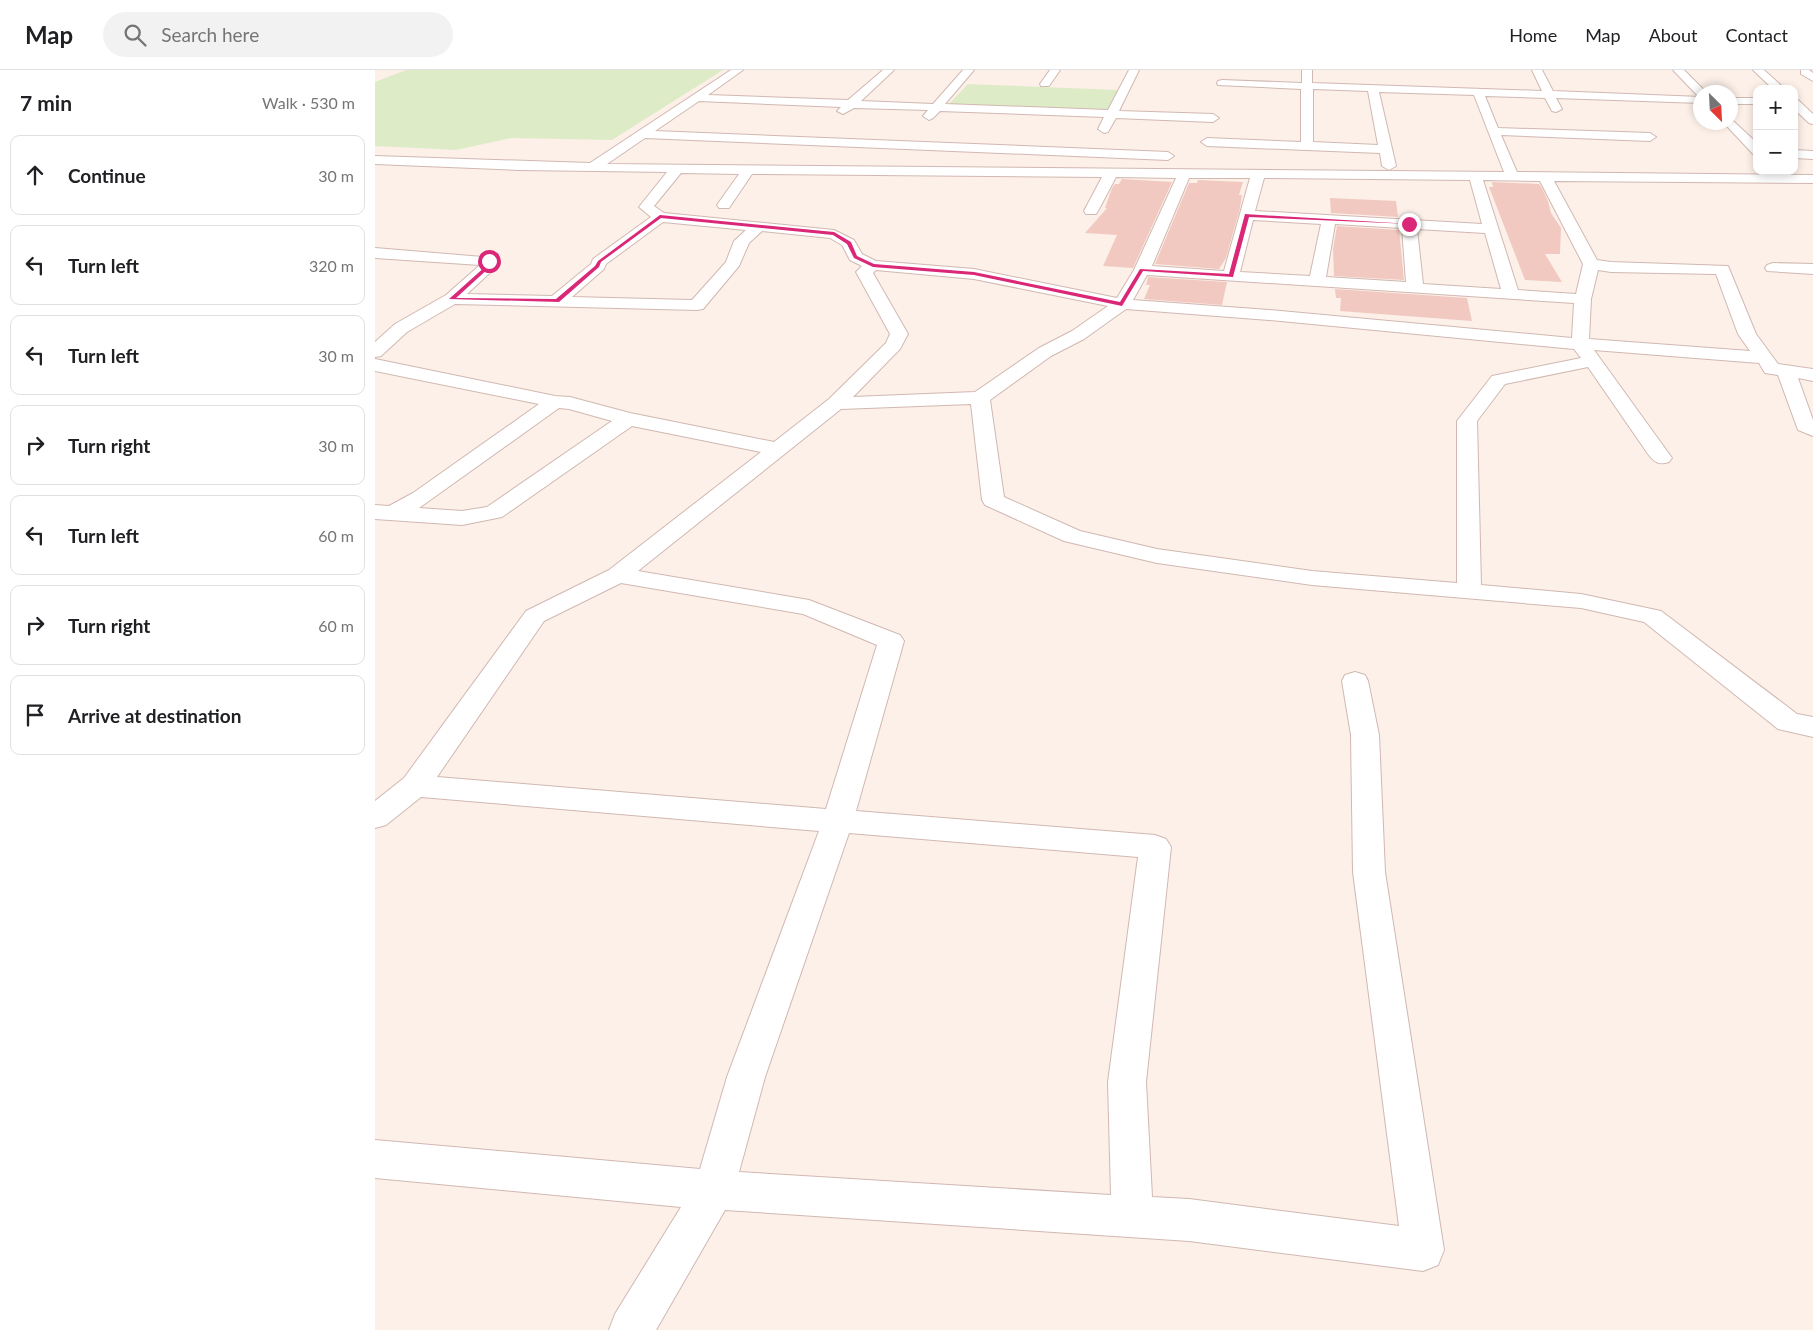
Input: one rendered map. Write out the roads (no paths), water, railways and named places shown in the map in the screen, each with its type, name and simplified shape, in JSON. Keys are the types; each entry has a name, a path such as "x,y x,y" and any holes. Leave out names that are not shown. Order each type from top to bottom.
{"street":[{"path":"598,164 738,70"},
{"path":"837,116 889,70"},
{"path":"904,145 969,70"},
{"path":"1045,84 1055,70"},
{"path":"1092,153 1134,70"},
{"path":"1226,70 1221,88 1307,86 1693,100"},
{"path":"1307,70 1307,146"},
{"path":"1678,70 1693,85"},
{"path":"1758,70 1775,85"},
{"path":"1535,73 1570,134"},
{"path":"1494,131 1651,137 1613,86"},
{"path":"1373,89 1390,170"},
{"path":"1478,92 1511,174"},
{"path":"696,98 1111,114 1214,114 1207,142 1197,167 1122,304 1078,335 1045,352 980,398 835,403"},
{"path":"1738,101 1753,102"},
{"path":"1798,102 1813,103"},
{"path":"1798,105 1812,118"},
{"path":"996,149 1023,111"},
{"path":"809,141 823,129"},
{"path":"1737,130 1753,147"},
{"path":"642,134 1184,156"},
{"path":"1207,142 1386,149"},
{"path":"375,153 677,169 1111,173 1197,167 1258,174 1475,176 1511,174 1545,177 1753,174"},
{"path":"1798,154 1813,155"},
{"path":"375,160 598,164 1197,167 1511,174 1753,174"},
{"path":"375,174 403,161"},
{"path":"677,169 646,207 660,217 834,234 849,243 855,257 873,265 974,274 1122,304 1764,358"},
{"path":"724,206 748,170"},
{"path":"1091,210 1111,173"},
{"path":"1798,173 1813,173"},
{"path":"1231,276 1258,174"},
{"path":"1786,175 1813,179"},
{"path":"1475,176 1511,294"},
{"path":"1545,177 1591,264 1583,299 1580,344 1662,458"},
{"path":"1247,215 1491,229"},
{"path":"557,301 597,266 599,262 660,217"},
{"path":"1317,282 1329,220"},
{"path":"1409,224 1415,288"},
{"path":"451,299 697,305 733,263 742,241 758,228"},
{"path":"375,253 489,261 488,266 451,299 401,328 375,352"},
{"path":"1591,264 1611,267 1722,269 1747,334 1773,369 1813,375"},
{"path":"375,817 415,786 535,616 618,575 835,403 894,344 899,334 864,272 873,265"},
{"path":"1773,268 1813,270"},
{"path":"1142,270 1583,299"},
{"path":"375,326 401,328"},
{"path":"1469,592 1467,421 1499,380 1593,361"},
{"path":"375,364 555,402 570,403 628,419 778,449"},
{"path":"1786,371 1805,426 1813,430"},
{"path":"980,398 993,500 1072,536 1157,556 1312,578 1581,601 1653,616 1788,722 1813,727"},
{"path":"381,516 421,498 555,402"},
{"path":"381,516 462,518 494,512 628,419"},
{"path":"618,575 809,608 891,641 838,821 746,1077 714,1190 631,1330"},
{"path":"375,1158 714,1190 1189,1220 1423,1250 1369,872 1365,736 1355,681"},
{"path":"415,786 1155,847 1127,1082 1132,1216"}]}
